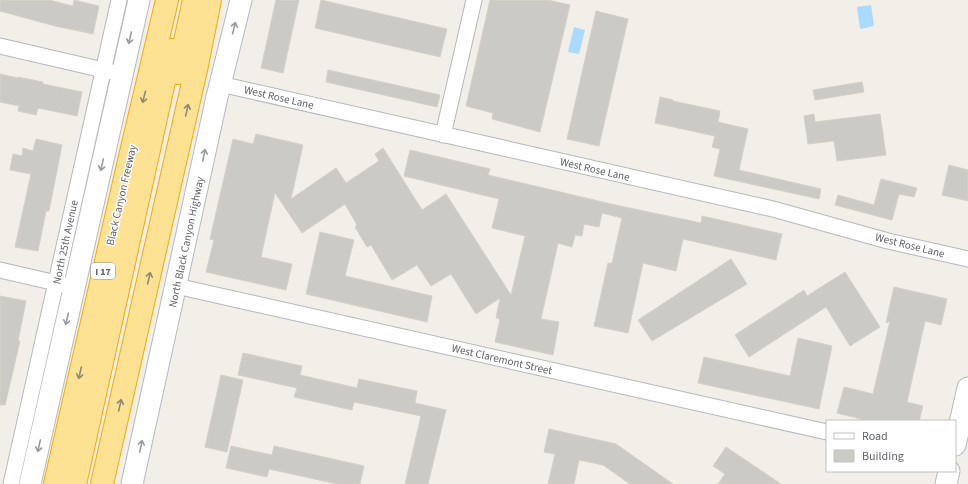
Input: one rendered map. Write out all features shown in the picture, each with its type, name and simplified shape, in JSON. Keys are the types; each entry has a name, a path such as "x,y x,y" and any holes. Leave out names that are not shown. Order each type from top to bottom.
{"highway":[{"path":"154,0 152,7 154,59"},
{"name":"Black Canyon Freeway","path":"55,484 125,176 167,0"},
{"path":"75,484 182,0"},
{"path":"87,484 194,0"},
{"path":"102,484 197,65 210,0"},
{"path":"197,65 220,12 223,0"}],"main road":[{"path":"30,484 65,285 112,72 139,0"},
{"name":"North Black Canyon Highway","path":"132,484 220,84 241,0"},
{"path":"956,442 968,388"},
{"path":"946,484 949,472"}],"street":[{"path":"0,46 112,72 119,0"},
{"path":"443,135 474,0"},
{"name":"West Rose Lane","path":"220,84 773,209 888,241 968,259"},
{"path":"0,270 65,285"},
{"name":"North 25th Avenue","path":"10,484 65,285"},
{"name":"West Claremont Street","path":"176,286 826,432"}],"water":[{"path":"871,5 874,26 860,29 857,7"},
{"path":"574,27 585,30 579,54 568,52"}],"building":[{"path":"0,0 49,0 73,6 74,0 99,6 93,34 55,26 0,11"},
{"path":"276,0 299,0 283,73 261,68"},
{"path":"321,0 447,29 440,57 315,28"},
{"path":"490,0 548,0 570,5 540,132 492,119 493,113 466,106"},
{"path":"596,11 628,19 599,146 567,139"},
{"path":"328,70 440,95 437,107 326,82"},
{"path":"0,74 43,82 43,84 82,92 77,116 38,108 36,115 18,111 19,106 0,102"},
{"path":"862,82 864,92 815,100 813,90"},
{"path":"660,97 720,111 718,122 748,129 739,170 821,189 819,199 714,176 720,149 712,147 715,136 655,123"},
{"path":"814,114 815,122 880,114 886,155 837,161 834,141 808,144 804,116"},
{"path":"256,134 303,145 291,199 336,168 346,183 379,161 375,154 383,148 422,210 446,194 511,295 525,236 492,228 499,199 404,176 410,150 490,169 488,175 620,206 701,223 702,216 782,234 776,260 683,239 676,271 643,263 628,333 594,326 608,263 612,263 622,218 602,213 599,227 584,224 582,236 575,235 572,247 558,243 541,319 559,322 553,355 495,342 500,319 496,318 500,298 476,314 451,274 431,286 417,265 392,280 371,245 367,247 355,227 357,225 345,204 302,233 275,193 261,257 292,264 286,290 206,272 214,240 210,239 233,139 253,144"},
{"path":"36,139 62,145 49,211 46,211 38,251 15,247 31,174 10,170 13,154 22,156 23,148 33,151"},
{"path":"949,165 968,170 968,201 942,195"},
{"path":"881,179 917,188 914,197 899,194 892,220 835,205 838,195 874,205"},
{"path":"320,232 354,240 345,276 432,296 427,322 306,294"},
{"path":"731,259 747,284 652,341 638,320"},
{"path":"845,272 880,327 850,346 826,307 749,357 735,335 804,290 807,296"},
{"path":"894,287 947,299 941,325 925,321 907,402 923,406 919,420 865,420 837,413 844,387 873,394 890,321 886,323"},
{"path":"0,296 26,301 18,341 20,341 5,405 0,405"},
{"path":"798,338 832,346 819,409 698,383 704,357 790,376"},
{"path":"243,353 302,366 300,375 357,388 359,379 417,391 415,403 446,410 428,484 405,484 421,416 354,402 352,410 294,397 297,388 238,375"},
{"path":"221,375 243,380 227,452 205,447"},
{"path":"549,429 616,444 673,484 630,484 603,465 579,460 574,484 548,484 555,454 544,452"},
{"path":"231,446 272,455 274,446 364,466 360,484 337,484 269,469 267,477 226,468"},
{"path":"726,447 781,484 718,484 725,474 713,466"}]}
